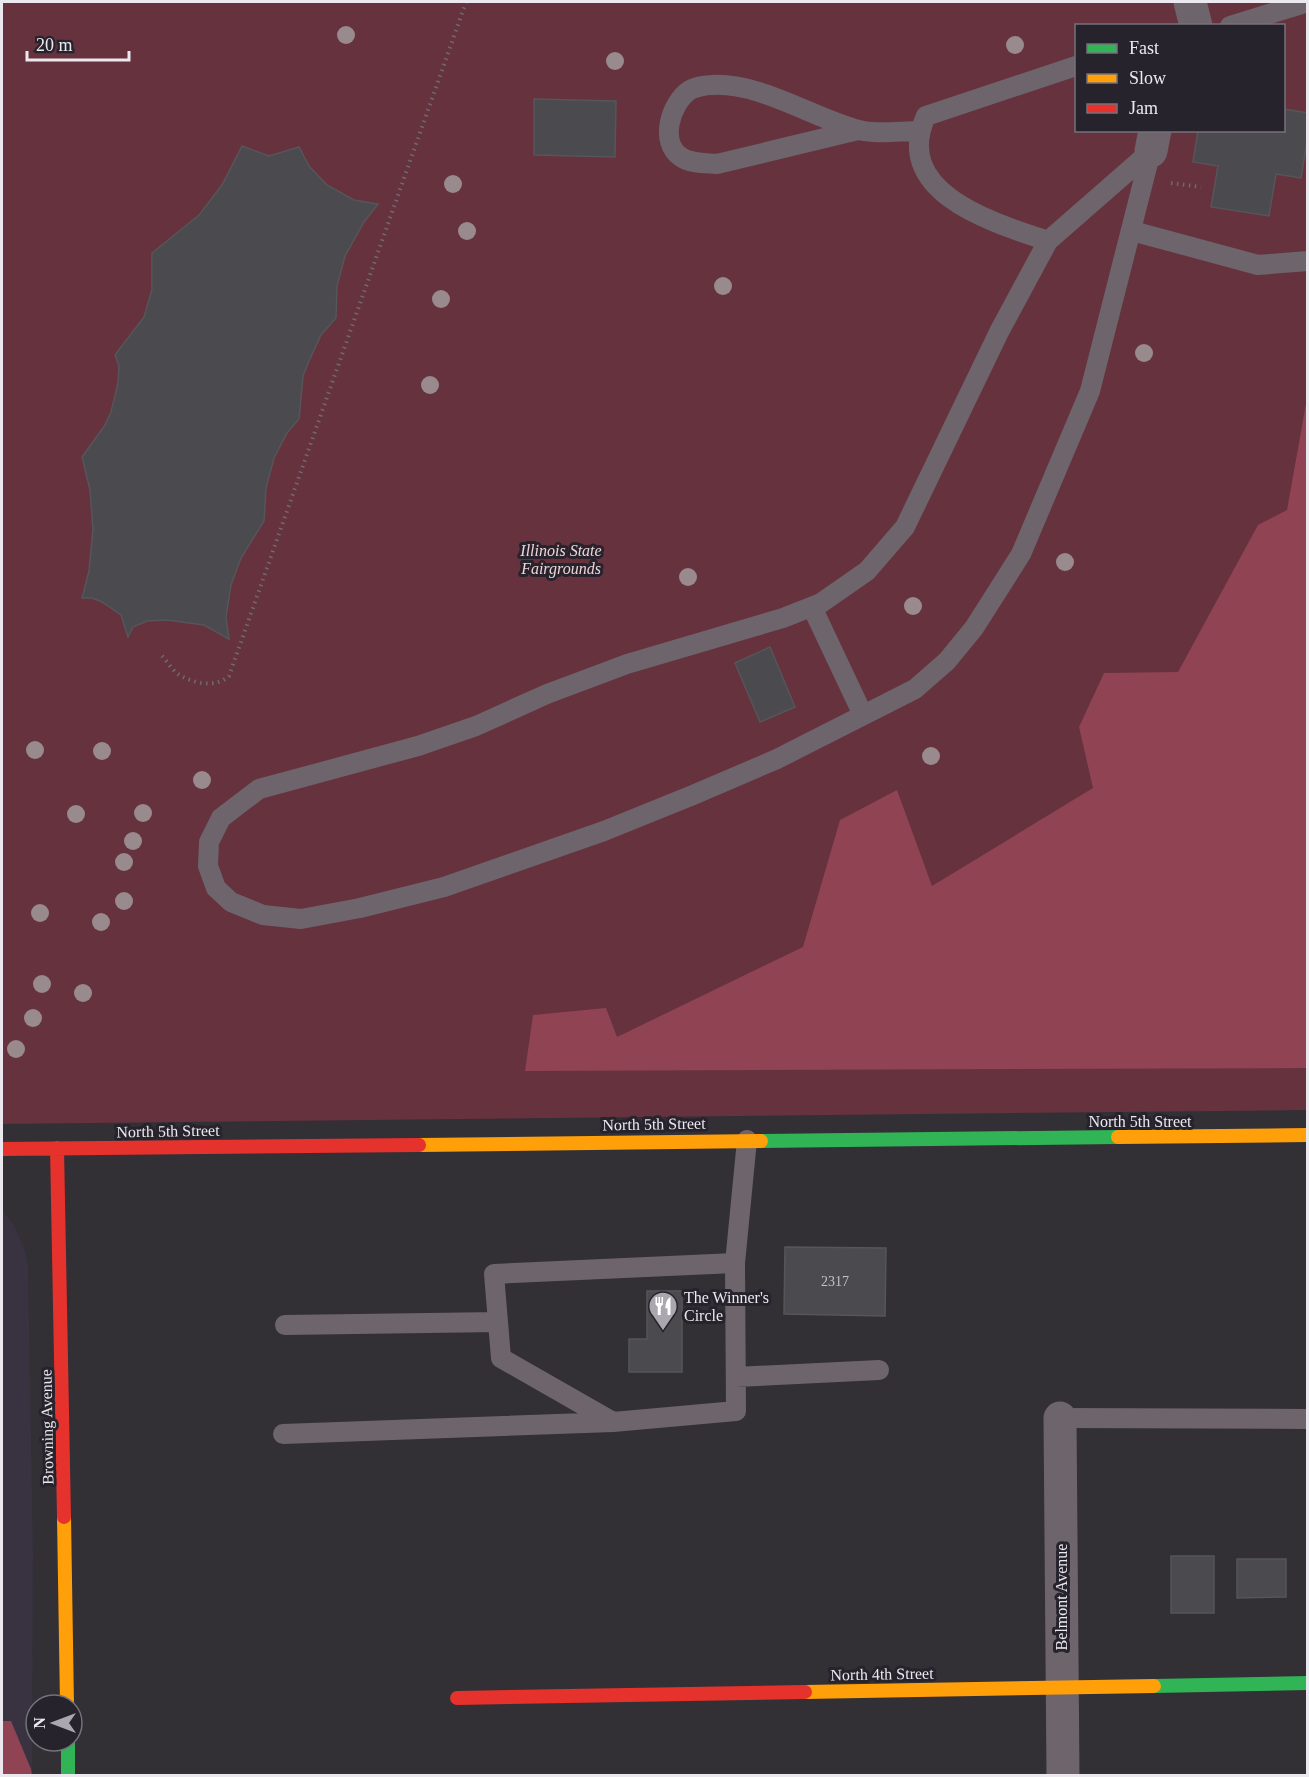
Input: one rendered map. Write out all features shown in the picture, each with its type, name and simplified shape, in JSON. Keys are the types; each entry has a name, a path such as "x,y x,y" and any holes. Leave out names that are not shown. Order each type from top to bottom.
{"street":[{"path":"1190,2 1196,24"},
{"name":"North 5th Street","path":"2,1149 1308,1135"},
{"name":"Browning Avenue","path":"57,1148 67,1693"},
{"name":"Belmont Avenue","path":"1060,1418 1063,1776"},
{"name":"North 4th Street","path":"457,1698 1308,1683"},
{"path":"68,1753 68,1776"}],"lane":[{"path":"1236,24 1308,2"},
{"path":"1048,241 969,210 940,192 920,164 919,131 926,116 1075,67"},
{"path":"858,130 736,84 709,84 690,91 677,106 669,126 671,146 682,158 699,163 717,164 858,130 919,131"},
{"path":"1153,141 1090,391 1021,554 974,628 947,661 915,688 777,759 693,795 604,831 444,887 360,908 302,919 263,915 231,902 216,888 208,866 209,842 221,818 259,789 418,746 476,726 547,694 627,664 783,618 812,607 867,571 905,527 999,332 1048,241 1153,141"},
{"path":"1132,231 1258,265 1308,261"},
{"path":"812,607 863,716"},
{"path":"283,1434 613,1422 736,1412 735,1263 747,1140"},
{"path":"613,1422 501,1358 494,1274 735,1263"},
{"path":"285,1325 498,1322"},
{"path":"736,1377 879,1370"},
{"path":"1060,1418 1308,1419"}],"path":[{"path":"162,656 178,674 203,683 214,684 230,676 466,2"}],"shaded area":[{"path":"1307,398 1307,1068 525,1071 533,1015 606,1008 617,1037 803,947 840,820 897,790 932,886 1093,788 1079,727 1104,673 1178,672 1258,525 1287,510"},
{"path":"2,1210 13,1224 24,1247 28,1264 33,1552 32,1693 24,1693 24,1753 32,1753 32,1775 2,1775"},
{"path":"2,1721 11,1721 32,1775 2,1775"}],"green space":[{"name":"Illinois State Fairgrounds","path":"2,2 1307,2 1307,1110 2,1124"}],"building":[{"path":"534,99 616,101 615,157 534,155"},
{"path":"1285,109 1308,113 1308,136 1301,178 1276,174 1269,216 1211,207 1218,166 1193,162 1198,132 1285,132"},
{"path":"242,146 269,156 299,147 309,166 327,185 354,200 378,204 364,222 345,256 337,286 336,318 321,335 309,361 303,376 299,419 287,433 274,458 266,488 264,521 241,558 231,585 226,617 229,639 204,625 167,620 147,621 133,627 128,637 121,615 102,602 92,598 82,598 89,571 93,529 90,490 82,457 105,425 111,412 118,383 119,366 115,355 144,317 152,289 152,253 199,215 222,185"},
{"path":"770,647 795,707 760,722 735,663"},
{"path":"785,1247 886,1248 885,1316 784,1314"},
{"path":"647,1291 682,1291 682,1372 629,1372 629,1339 647,1339"},
{"path":"1171,1556 1214,1556 1214,1613 1171,1613"},
{"path":"1237,1559 1286,1559 1286,1597 1237,1598"}],"traffic: fast":[{"path":"761,1141 1118,1137"},
{"path":"1154,1686 1308,1683"},
{"path":"68,1753 68,1776"}],"traffic: slow":[{"path":"1118,1137 1308,1135"},
{"path":"419,1145 761,1141"},
{"path":"64,1517 67,1693"},
{"path":"805,1692 1154,1686"}],"traffic: jam":[{"path":"2,1149 419,1145"},
{"path":"57,1148 64,1517"},
{"path":"457,1698 805,1692"}],"place":[{"name":"The Winner's Circle","path":"663,1332"}]}
